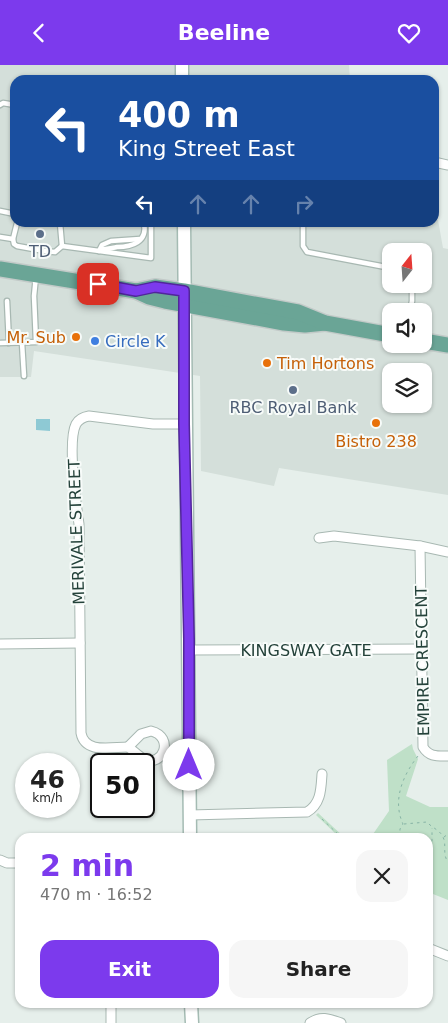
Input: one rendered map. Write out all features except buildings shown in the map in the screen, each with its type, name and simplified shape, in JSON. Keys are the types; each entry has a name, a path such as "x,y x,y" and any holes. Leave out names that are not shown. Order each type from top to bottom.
{"main road":[{"path":"184,227 184,424 189,650 190,833"},
{"path":"0,269 136,291 155,287 184,298 284,323 305,325 325,323 382,333"},
{"path":"432,342 448,345"},
{"path":"191,1008 192,1023"}],"street":[{"name":"MERIVALE STREET","path":"128,747 96,747 88,745 83,741 80,707 78,525 74,491 73,442 77,422 88,416 153,424 184,424"},
{"path":"320,538 334,537 420,546 448,552"},
{"name":"EMPIRE CRESCENT","path":"420,546 423,747 426,752 433,756 448,756"},
{"path":"0,644 80,643"},
{"name":"KINGSWAY GATE","path":"189,650 422,649"},
{"path":"190,815 307,812 314,808 320,795 322,774"},
{"path":"0,860 7,863 15,863"},
{"path":"433,950 448,956"},
{"path":"111,1008 111,1023"},
{"path":"310,1023 318,1018 322,1018 341,1023"}],"lane":[{"path":"16,227 13,239 14,244 17,246 55,252 62,246 151,258 151,227"},
{"path":"60,227 62,246"},
{"path":"99,250 131,246 138,243 145,231 144,227"},
{"path":"303,227 303,246 307,252 382,266"},
{"path":"0,237 13,239"},
{"path":"99,250 102,245 111,241 140,239"},
{"path":"0,343 36,342 34,296 37,275"},
{"path":"0,307 7,304 9,343"},
{"path":"0,321 8,321"},
{"path":"22,343 24,376"}],"path":[{"path":"404,824 400,815 399,794 406,775 418,756"},
{"path":"322,819 337,833"},
{"path":"400,833 400,829 404,824 427,822 443,837 444,855 448,862"},
{"path":"432,828 432,833"},
{"path":"443,837 448,834"}],"shaded area":[{"path":"0,65 349,65 350,75 10,75 10,227 439,226 443,248 448,249 448,495 279,468 274,486 201,471 200,376 34,351 31,377 0,377"}],"green space":[{"path":"412,744 418,759 406,796 430,807 448,807 448,900 433,894 433,833 374,833 389,811 387,760"},
{"path":"318,813 340,833 335,833 316,815"}],"water":[{"path":"36,419 50,419 50,431 36,430"}],"place":[{"name":"TD","path":"40,234"},
{"name":"Mr. Sub","path":"76,337"},
{"name":"Circle K","path":"95,341"},
{"name":"Tim Hortons","path":"267,363"},
{"name":"RBC Royal Bank","path":"293,390"},
{"name":"Bistro 238","path":"376,423"}],"route":[{"path":"98,284 136,291 155,287 184,291 189,765"}]}
